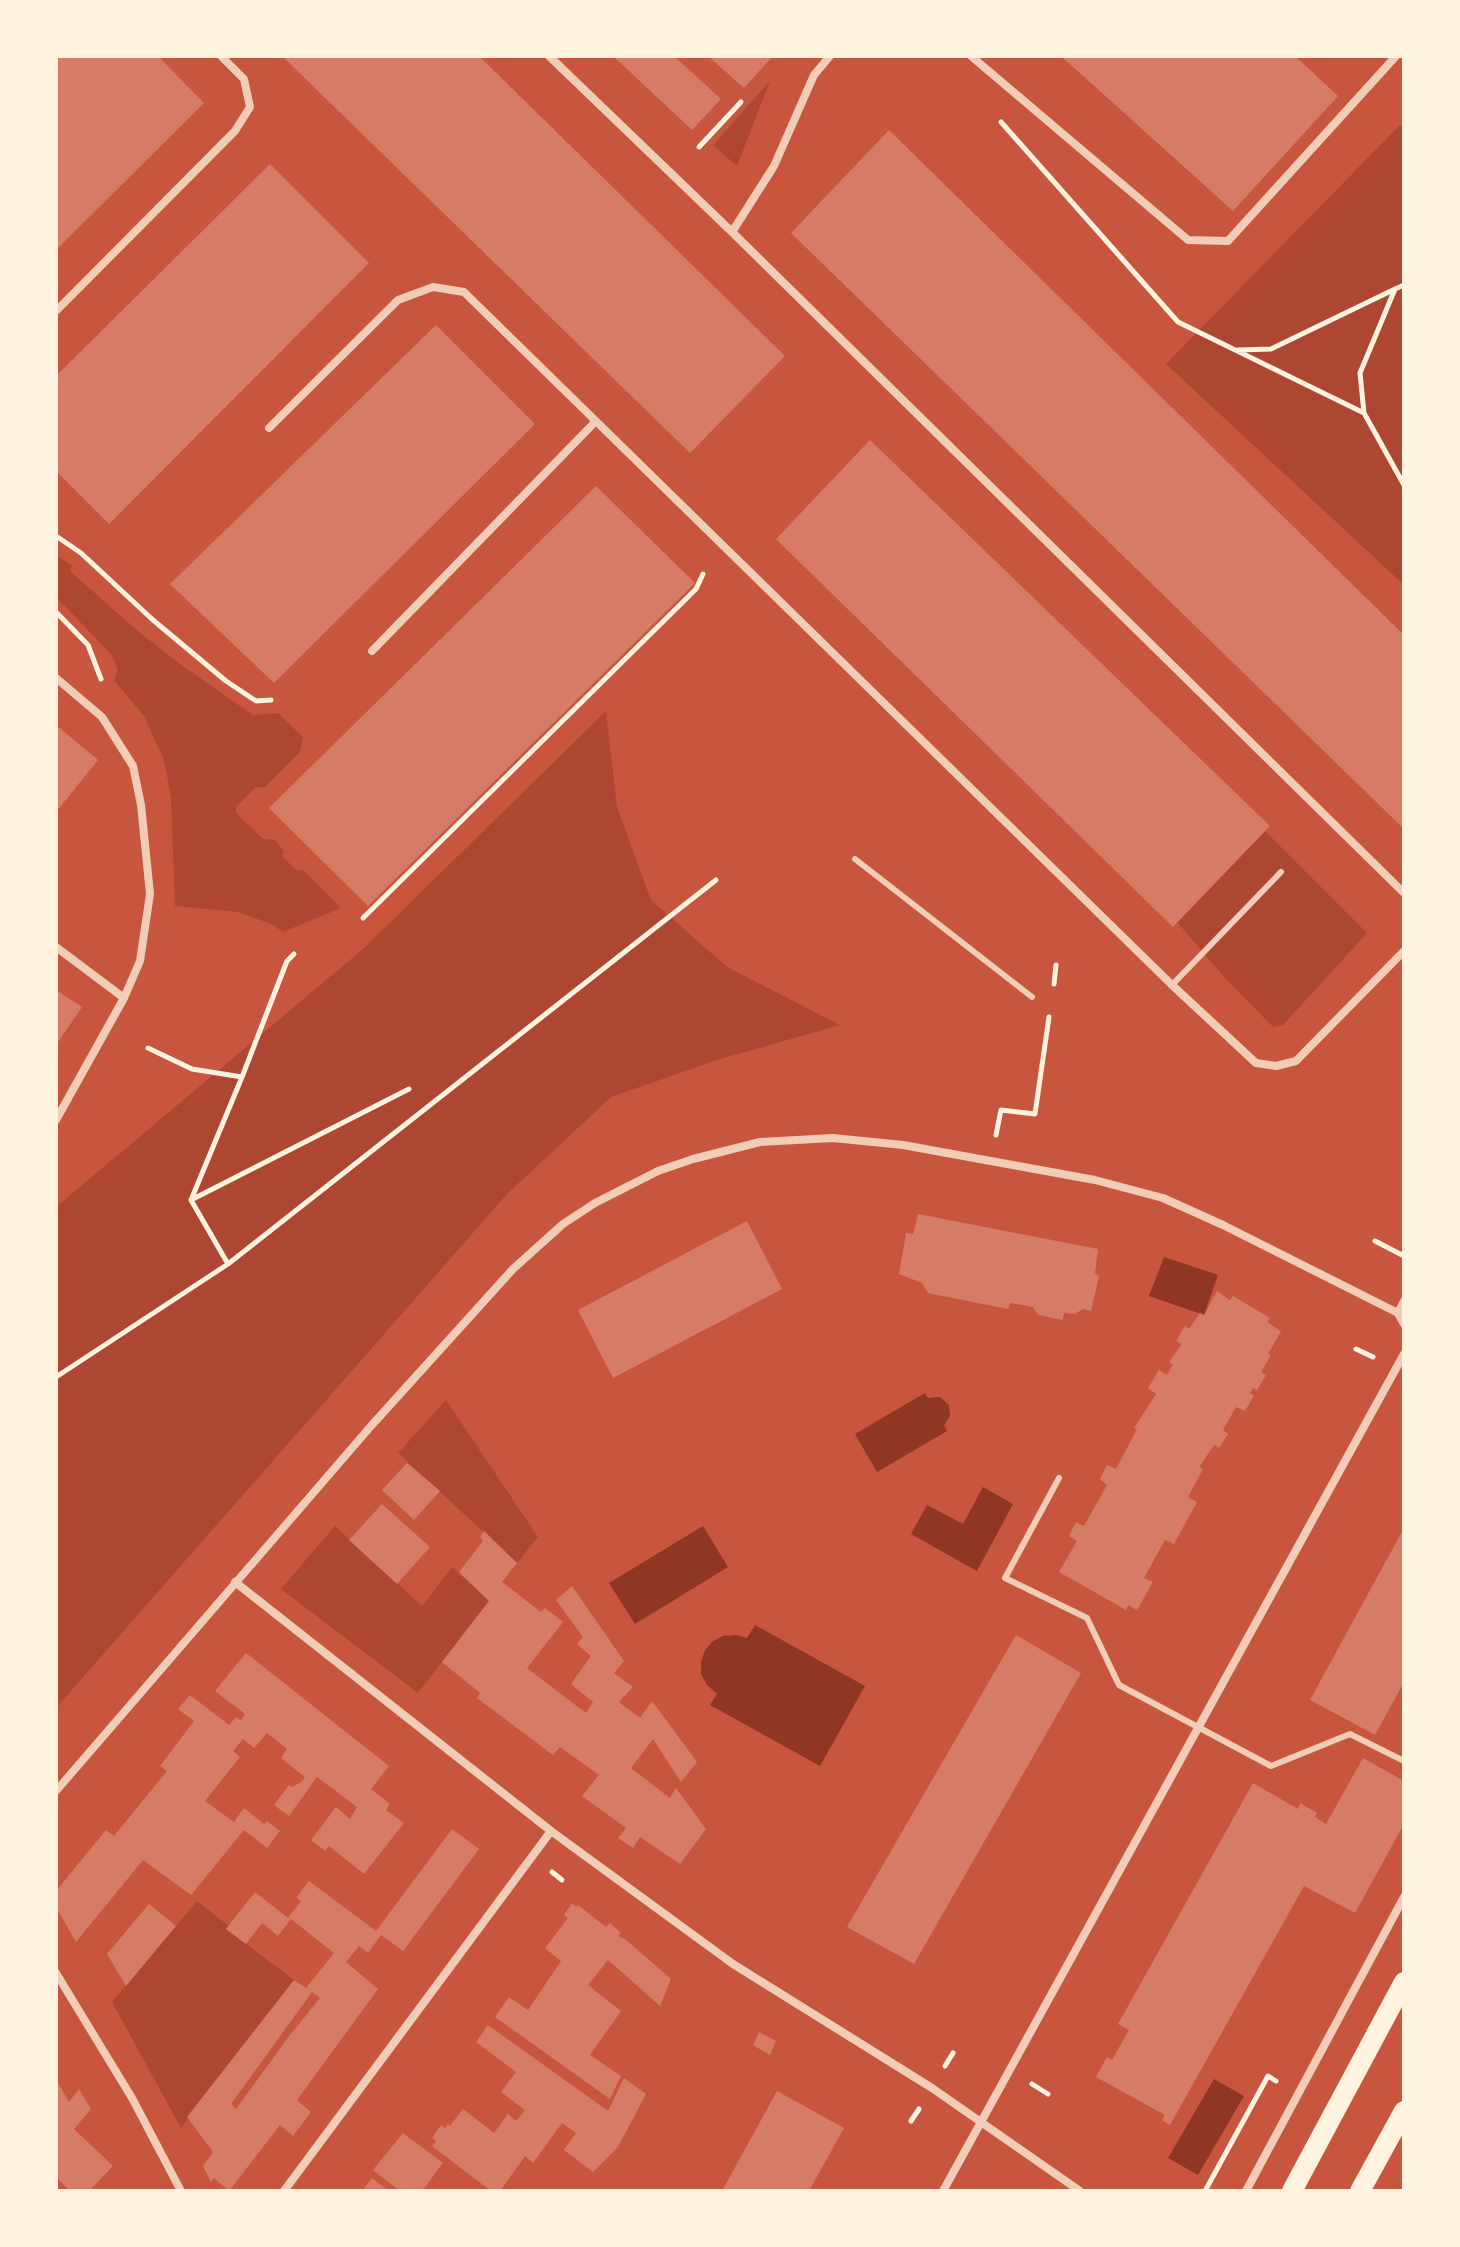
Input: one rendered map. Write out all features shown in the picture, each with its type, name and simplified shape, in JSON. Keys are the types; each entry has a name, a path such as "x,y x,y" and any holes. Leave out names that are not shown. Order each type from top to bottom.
{"main road":[{"path":"1292,2191 1404,1982"},
{"path":"1360,2191 1404,2111"}],"street":[{"path":"56,311 235,131 250,107 244,79 221,56"},
{"path":"549,56 1404,893"},
{"path":"732,232 774,166 814,75 830,56"},
{"path":"971,56 1188,240 1228,241 1396,56"},
{"path":"269,428 398,300 433,287 464,292 1172,985 1256,1063 1276,1066 1296,1061 1404,951"},
{"path":"372,651 595,422"},
{"path":"56,678 102,717 133,766 141,805 150,894 140,961 124,998 56,1120"},
{"path":"56,947 124,998"},
{"path":"56,1791 235,1582 513,1269 563,1224 595,1203 647,1176 722,1149 796,1139 866,1140 1095,1180 1163,1198 1211,1219 1398,1313 1404,1324"},
{"path":"1398,1313 1404,1301"},
{"path":"943,2191 1404,1354"},
{"path":"235,1582 551,1831 733,1964 980,2120 1080,2191"},
{"path":"284,2191 551,1831"},
{"path":"1246,2191 1404,1897"},
{"path":"56,1973 132,2098 181,2191"}],"lane":[{"path":"855,859 1032,997"},
{"path":"1172,985 1281,872"},
{"path":"1059,1478 1005,1578 1087,1618 1119,1685 1271,1766 1350,1734 1404,1761"}],"path":[{"path":"699,147 741,102"},
{"path":"995,115 1178,322 1364,413"},
{"path":"1233,350 1271,349 1404,285"},
{"path":"1395,289 1360,373 1364,413 1404,485"},
{"path":"56,536 81,553 153,620 226,681 256,701 271,700"},
{"path":"363,918 696,589 703,574"},
{"path":"56,612 88,645 104,687"},
{"path":"56,1377 228,1264 716,880"},
{"path":"191,1200 287,961 294,954"},
{"path":"148,1048 192,1069 242,1077"},
{"path":"1001,1110 1035,1114 1043,1071"},
{"path":"191,1200 409,1089"},
{"path":"191,1200 228,1264"},
{"path":"1375,1241 1404,1256"}],"shaded area":[{"path":"770,81 737,166 713,145"},
{"path":"1399,126 1404,126 1404,585 1166,364"},
{"path":"56,555 72,566 70,571 139,632 180,664 253,715 278,713 303,737 300,752 265,787 256,787 236,807 236,813 263,839 275,840 284,851 282,856 296,870 303,870 341,908 283,932 272,924 237,912 175,906 171,798 164,760 144,716 114,680 118,669 111,654 56,597"},
{"path":"606,711 617,807 651,900 727,967 840,1025 717,1060 611,1097 507,1194 56,1708 56,1207 363,949"},
{"path":"1265,831 1367,933 1283,1025 1273,1027 1177,922"},
{"path":"1164,1257 1218,1275 1204,1315 1149,1296"},
{"path":"925,1393 928,1398 940,1397 949,1405 950,1416 944,1425 947,1431 877,1472 855,1434"},
{"path":"446,1400 538,1537 517,1563 398,1453"},
{"path":"983,1487 1013,1504 977,1571 911,1534 927,1505 963,1524"},
{"path":"335,1526 422,1606 452,1567 489,1601 418,1693 281,1589"},
{"path":"703,1526 728,1567 635,1624 609,1583"},
{"path":"755,1625 865,1686 820,1766 710,1705 717,1694 701,1674 705,1650 723,1636 747,1638"},
{"path":"197,1901 229,1926 226,1929 294,1980 181,2128 112,2002"},
{"path":"1214,2079 1244,2096 1198,2175 1168,2158"}],"building":[{"path":"56,56 158,56 204,103 56,250"},
{"path":"282,56 479,56 785,356 690,453"},
{"path":"613,56 674,56 721,99 692,130"},
{"path":"708,56 773,56 744,88"},
{"path":"1061,56 1295,56 1338,96 1233,211"},
{"path":"889,130 1404,635 1404,829 791,233"},
{"path":"270,164 369,263 109,524 56,471 56,376"},
{"path":"436,325 535,424 274,683 170,584"},
{"path":"870,440 1270,826 1173,927 776,539"},
{"path":"596,486 695,583 368,906 269,808"},
{"path":"56,725 98,760 56,812"},
{"path":"56,990 82,1007 56,1045"},
{"path":"918,1214 1098,1249 1095,1273 1099,1276 1091,1311 1083,1309 1075,1314 1064,1313 1063,1320 1038,1315 1033,1307 1010,1303 1008,1309 928,1293 922,1283 899,1274 906,1233 913,1234"},
{"path":"747,1221 782,1289 613,1378 578,1310"},
{"path":"1217,1291 1230,1300 1233,1296 1270,1318 1267,1322 1281,1331 1261,1372 1266,1375 1257,1390 1253,1388 1250,1393 1254,1396 1245,1411 1236,1407 1223,1430 1228,1434 1219,1448 1214,1445 1199,1467 1203,1469 1188,1497 1197,1502 1174,1544 1165,1540 1144,1578 1153,1582 1137,1610 1128,1605 1126,1610 1059,1572 1077,1541 1069,1536 1076,1522 1084,1526 1107,1485 1100,1479 1107,1465 1116,1469 1137,1429 1134,1428 1156,1394 1148,1388 1159,1370 1167,1375 1173,1365 1169,1362 1182,1344 1176,1341 1185,1326 1189,1329 1200,1313 1204,1315"},
{"path":"407,1463 440,1491 414,1520 382,1490"},
{"path":"382,1504 430,1547 397,1584 349,1540"},
{"path":"1404,1528 1404,1682 1375,1735 1310,1700"},
{"path":"484,1531 517,1563 502,1582 541,1612 545,1608 563,1622 527,1668 586,1713 593,1702 571,1684 591,1656 577,1644 583,1637 556,1600 572,1586 624,1661 614,1673 633,1687 619,1702 640,1718 652,1701 697,1762 681,1782 653,1739 631,1768 670,1798 676,1788 706,1829 680,1864 640,1837 633,1848 618,1838 626,1828 582,1796 599,1775 560,1747 553,1755 477,1698 480,1693 442,1662 489,1601 459,1572 483,1541 480,1537"},
{"path":"1016,1635 1081,1673 914,1964 847,1927"},
{"path":"246,1653 389,1766 371,1789 390,1804 386,1810 404,1823 364,1874 329,1846 325,1851 311,1840 336,1807 350,1819 357,1807 317,1777 289,1816 274,1805 289,1785 292,1787 305,1777 281,1758 287,1749 267,1733 254,1748 243,1739 233,1751 240,1757 205,1801 234,1822 244,1808 264,1824 267,1821 280,1831 267,1848 244,1830 191,1895 143,1860 76,1942 56,1907 56,1891 106,1830 114,1836 167,1771 160,1766 194,1721 178,1709 190,1695 229,1725 236,1717 241,1720 245,1714 215,1691"},
{"path":"1363,1758 1404,1781 1404,1824 1355,1913 1304,1886 1170,2125 1162,2120 1165,2115 1096,2077 1107,2057 1112,2060 1129,2030 1118,2024 1253,1783 1298,1809 1300,1803 1317,1813 1315,1817 1326,1824"},
{"path":"452,1829 479,1849 403,1951 381,1935 368,1953 359,1946 346,1962 378,1989 297,2100 311,2112 293,2136 280,2125 229,2191 214,2178 211,2182 203,2166 213,2152 187,2117 294,1980 306,1988 334,1953 291,1919 278,1936 262,1923 246,1944 226,1929 255,1892 288,1918 301,1901 296,1898 309,1881 376,1931","holes":["312,1992 320,1998 290,2035 236,2109 231,2104"]},
{"path":"572,1903 606,1927 610,1923 621,1933 618,1936 671,1979 660,2006 608,1960 588,1985 621,2011 590,2055 621,2076 610,2099 495,2017 509,1997 528,2010 561,1961 545,1948 568,1918 564,1915"},
{"path":"149,1904 176,1926 126,1986 107,1954"},
{"path":"488,2025 608,2111 624,2078 646,2094 618,2147 593,2172 564,2150 576,2133 562,2123 533,2163 525,2156 500,2191 491,2191 432,2146 436,2141 432,2138 441,2125 445,2128 448,2124 450,2126 463,2109 494,2133 508,2114 516,2121 525,2110 501,2092 516,2072 476,2042"},
{"path":"759,2032 776,2041 770,2055 753,2045"},
{"path":"56,2079 69,2102 79,2089 91,2109 74,2129 113,2166 89,2191 70,2191 56,2177"},
{"path":"777,2091 844,2128 809,2191 722,2191"},
{"path":"403,2133 443,2163 422,2191 400,2191 373,2170"},
{"path":"372,2178 389,2191 362,2191"}]}
